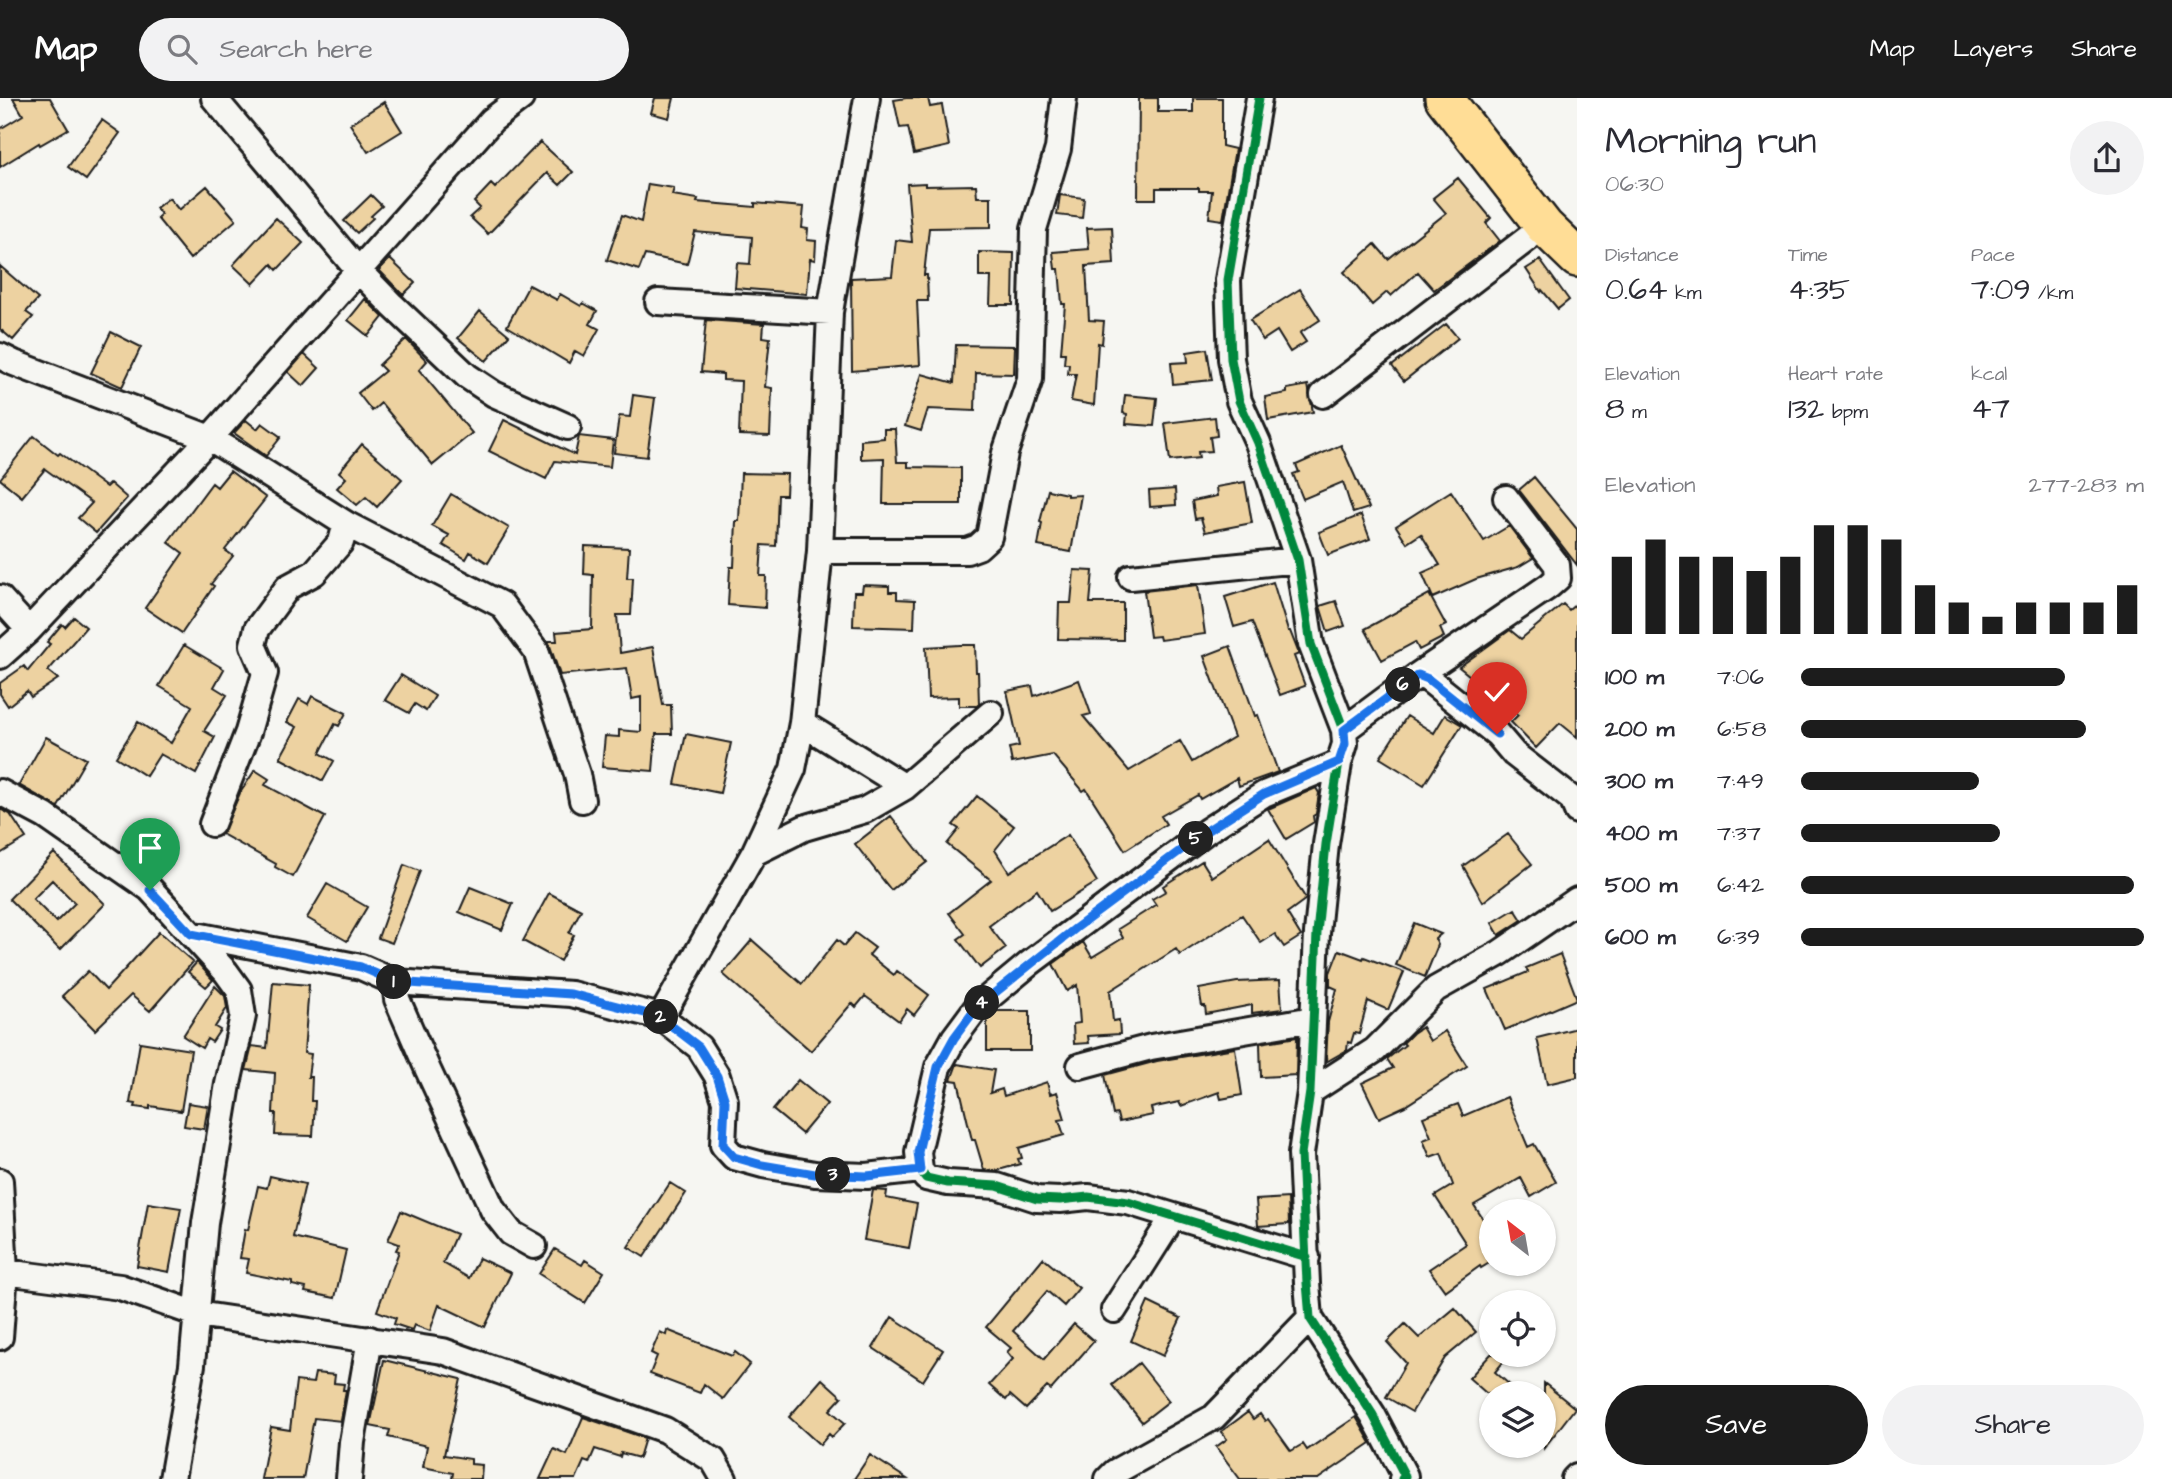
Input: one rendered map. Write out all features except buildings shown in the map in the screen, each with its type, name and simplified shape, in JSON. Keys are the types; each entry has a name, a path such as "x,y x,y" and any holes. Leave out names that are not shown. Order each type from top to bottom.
{"highway":[{"path":"1444,98 1544,226 1577,258"}],"street":[{"path":"214,98 357,270 467,376 494,394 568,427"},
{"path":"0,656 29,630 210,438 492,120 521,98"},
{"path":"660,1017 754,853 793,769 802,723 820,551 830,312 867,98"},
{"path":"820,551 967,551 978,547 989,537 1005,453 1030,379 1034,229 1058,149 1064,98"},
{"path":"1259,98 1228,280 1231,359 1239,401 1258,443 1298,560 1311,644 1344,730 1345,744 1339,762 1326,844 1317,933 1310,1092 1301,1154 1310,1318 1373,1415 1408,1478"},
{"path":"1323,395 1544,226"},
{"path":"658,302 830,312"},
{"path":"0,356 210,438 346,524 502,605 536,651 577,774 582,800"},
{"path":"1344,730 1558,578 1557,565 1506,498"},
{"path":"212,824 248,732 265,673 253,645 257,629 288,587 313,573 341,542 346,524"},
{"path":"1131,577 1298,560"},
{"path":"0,598 29,630"},
{"path":"1418,675 1428,679 1497,734 1514,754 1575,801"},
{"path":"754,853 804,828 865,810 905,788 991,713"},
{"path":"802,723 905,788"},
{"path":"1307,1256 1128,1202 1088,1197 1037,1199 997,1186 948,1183 926,1178 920,1170 918,1152 938,1067 954,1038 977,1007 1048,949 1208,830 1264,794 1339,762"},
{"path":"0,792 45,816 150,890 239,990 243,1016 205,1223 192,1365 172,1479"},
{"path":"1310,1092 1375,1050 1436,989 1500,953 1577,900"},
{"path":"191,934 361,967 395,982 571,994 660,1017 699,1047 717,1076 725,1101 723,1145 734,1157 815,1174 867,1176 920,1170"},
{"path":"395,982 397,999 493,1210 511,1233 534,1246"},
{"path":"1080,1066 1151,1047 1313,1019"},
{"path":"0,1181 5,1272 0,1337"},
{"path":"1114,1310 1174,1217"},
{"path":"5,1272 120,1287 197,1314 443,1351 665,1430 713,1460 724,1479"},
{"path":"1108,1479 1115,1472 1214,1417 1310,1318"},
{"path":"349,1479 352,1442 370,1339"}],"cycle path":[{"path":"1259,98 1228,280 1231,359 1239,401 1258,443 1298,560 1311,644 1344,730 1345,744 1339,763 1326,844 1317,933 1310,1092 1301,1154 1310,1318 1373,1415 1405,1476 1402,1479"},
{"path":"1307,1257 1128,1202 1088,1197 1037,1199 997,1186 948,1183 926,1178 920,1170 918,1152 938,1067 954,1038 977,1007 1030,963 1208,830 1264,794 1339,763"}],"route":[{"path":"150,890 191,934 361,967 395,982 571,994 660,1017 699,1047 717,1076 725,1101 723,1145 734,1157 815,1174 867,1176 920,1170 918,1152 938,1067 954,1038 977,1007 1076,928 1208,830 1264,794 1339,762 1345,744 1344,730 1418,675 1428,679 1497,734"}]}
